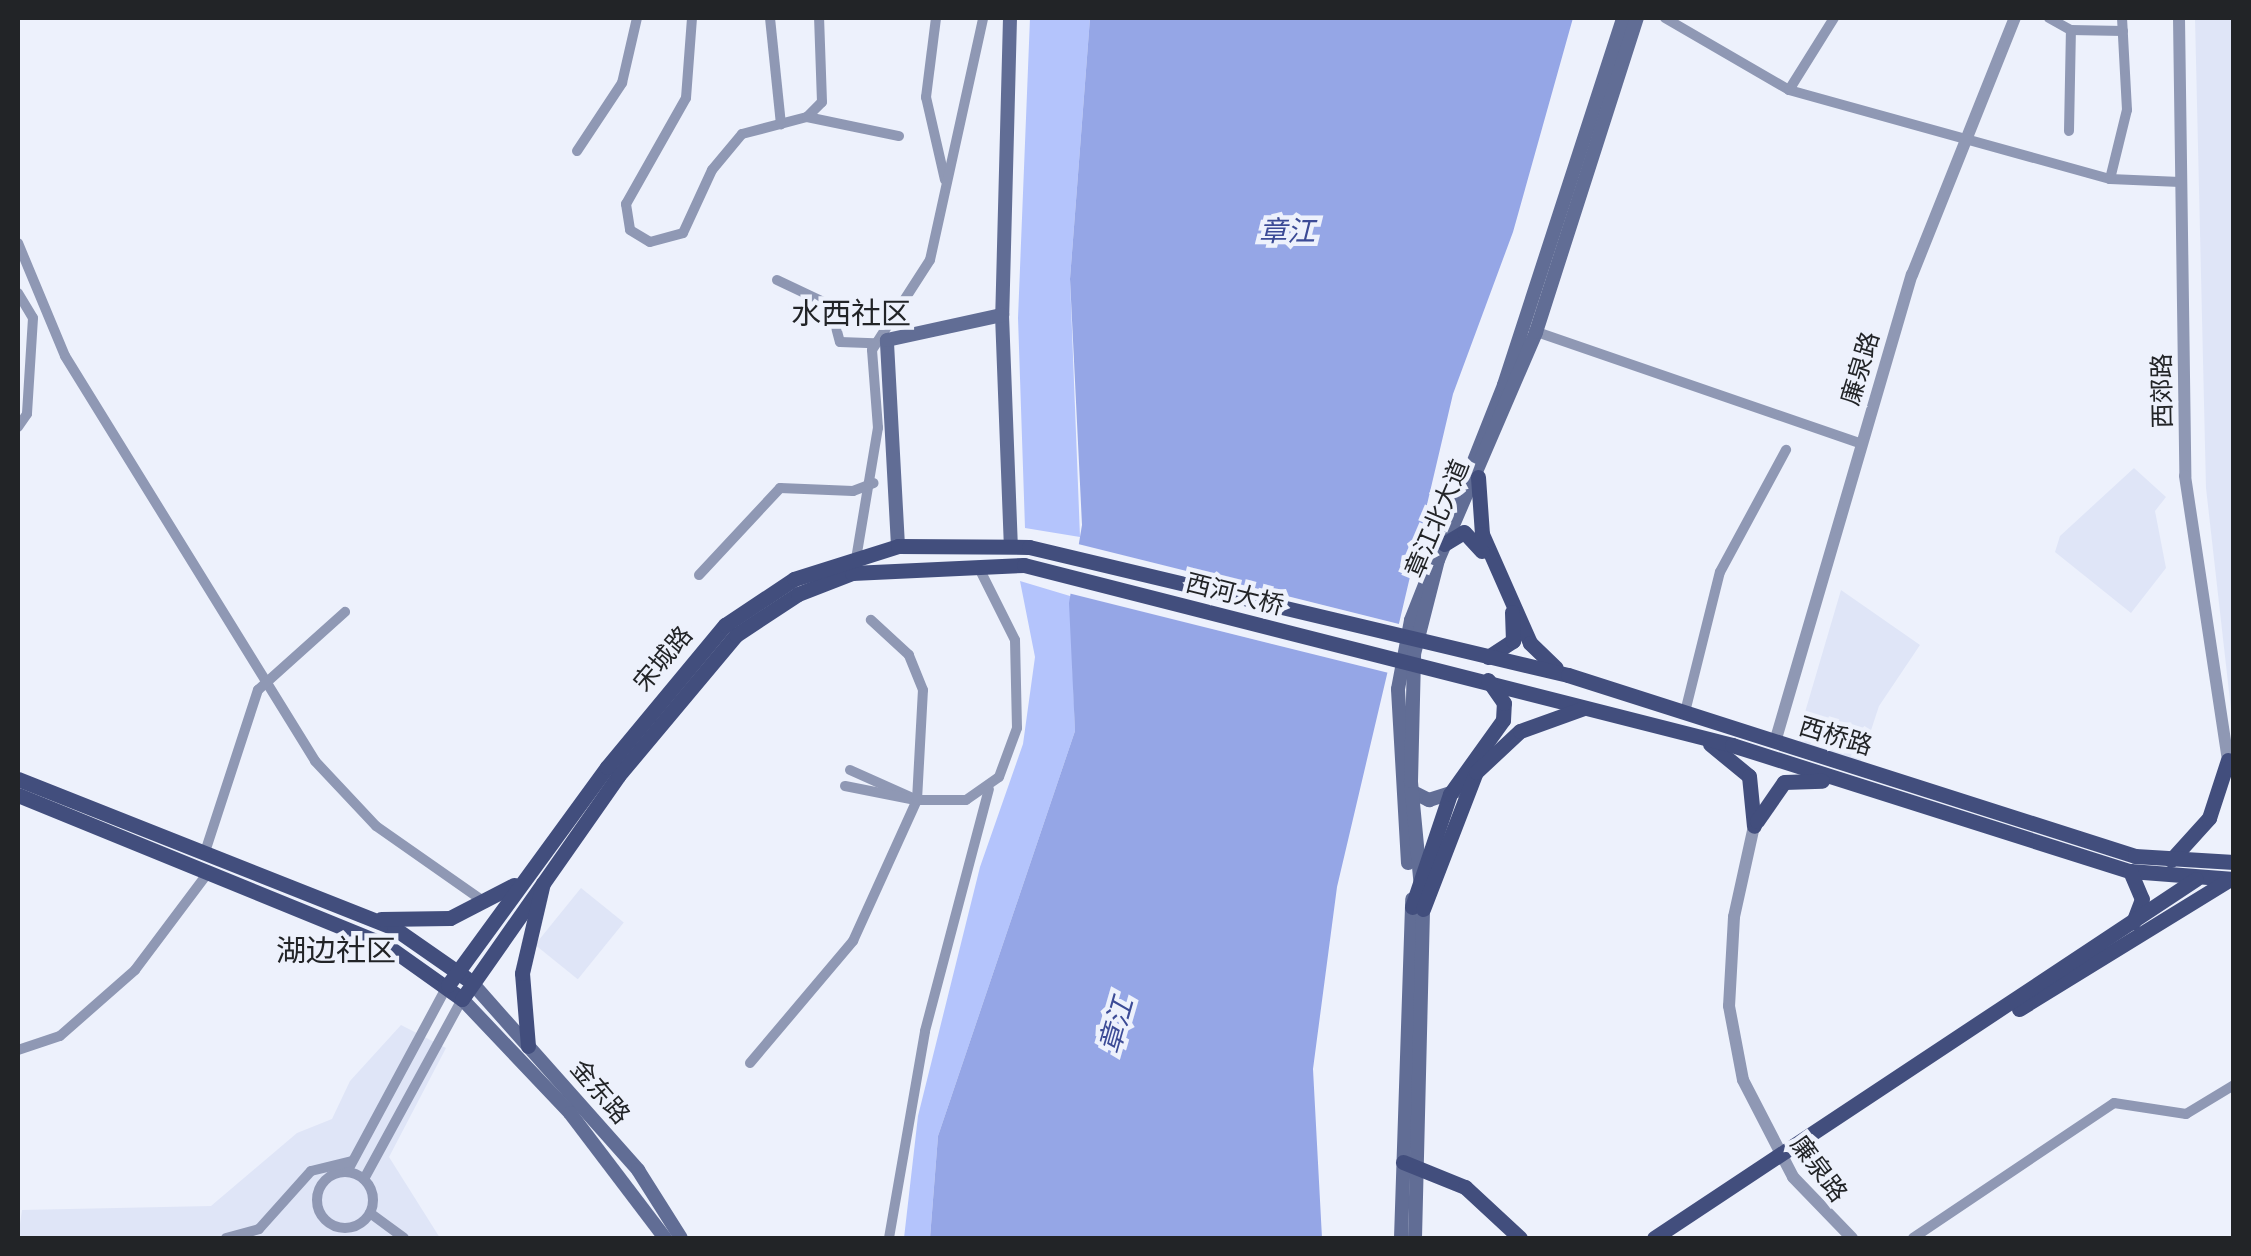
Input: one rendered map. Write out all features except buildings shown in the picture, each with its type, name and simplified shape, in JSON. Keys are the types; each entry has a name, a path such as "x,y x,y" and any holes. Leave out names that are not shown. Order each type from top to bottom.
{"main road":[{"path":"1010,18 1002,316 1011,546"},
{"name":"章江北大道","path":"1420,882 1398,689 1417,596 1529,329 1623,18"},
{"name":"章江北大道","path":"1401,1238 1410,1164 1418,908 1408,785 1414,654 1444,544 1478,477 1637,18"},
{"path":"898,546 887,340 1002,316"},
{"path":"1478,477 1477,518 1530,644 1568,675"},
{"path":"1444,544 1470,534 1515,617 1506,652 1479,658"},
{"name":"宋城路","path":"462,999 539,872 725,625 794,578 857,553 898,546 1029,547"},
{"name":"西河大桥","path":"1029,547 1437,650"},
{"name":"宋城路","path":"453,979 681,693 766,613 852,573 1024,565"},
{"name":"西河大桥","path":"1024,565 1433,669"},
{"name":"西桥路","path":"1437,650 1568,675 1774,742 2171,860 2231,869"},
{"name":"西桥路","path":"1433,669 1488,680 1706,742 2130,872 2196,878 2231,869"},
{"path":"1418,908 1420,882 1458,786 1503,720 1504,703 1488,680"},
{"path":"1408,785 1432,792 1458,786 1520,731 1585,708"},
{"path":"1706,742 1749,776 1754,826"},
{"path":"2171,860 2209,818 2231,766"},
{"path":"18,780 372,920 453,979 462,999"},
{"path":"1754,826 1784,782 1831,780"},
{"path":"1418,908 1458,786"},
{"path":"18,795 386,945 453,979 473,984"},
{"path":"1654,1238 2231,869"},
{"path":"372,920 437,920 486,904 539,872"},
{"path":"528,1046 522,973 539,872"},
{"path":"2130,872 2142,899 2132,924"},
{"path":"1984,1027 2196,878"},
{"name":"金东路","path":"473,984 638,1170 681,1238"},
{"name":"金东路","path":"462,999 570,1113 665,1238"},
{"path":"1410,1164 1480,1197 1520,1238"},
{"name":"章江北大道","path":"1410,1164 1415,1238"}],"street":[{"path":"577,151 622,83 637,18"},
{"path":"692,18 687,94 628,196 630,230 674,240 726,151 742,134 807,117 899,136"},
{"path":"770,18 781,124"},
{"path":"807,117 826,89 820,18"},
{"path":"936,18 926,97 946,186"},
{"path":"857,553 874,483 874,343 930,260 983,18"},
{"path":"1665,18 1789,90 2110,179 2180,182"},
{"path":"1789,90 1834,18"},
{"name":"廉泉路","path":"1774,742 1859,443 1966,142 2015,18"},
{"path":"2049,18 2071,30 2123,31"},
{"path":"2110,179 2128,110 2122,18"},
{"name":"西郊路","path":"2179,18 2184,476 2231,766"},
{"path":"2069,131 2071,30"},
{"path":"18,243 65,356 267,676 315,761 355,808 486,904"},
{"path":"778,280 830,305 840,342 874,343"},
{"path":"18,293 33,318 27,414 18,427"},
{"path":"1529,329 1859,443"},
{"path":"1685,712 1720,572 1786,450"},
{"path":"698,575 780,488 853,492 874,483"},
{"path":"889,1238 925,1031 988,789 1017,728 1018,666 1007,620 978,566"},
{"path":"203,856 267,676 345,612"},
{"path":"750,1063 853,940 917,800 923,690 910,655 870,620"},
{"path":"850,770 917,800"},
{"path":"845,786 917,800 966,800 988,789"},
{"name":"廉泉路","path":"1754,826 1734,917 1729,1006 1744,1080 1780,1157 1852,1238"},
{"path":"18,1050 60,1036 135,970 207,874"},
{"path":"370,1214 347,1228 322,1217 322,1184 350,1167 453,979"},
{"path":"404,1238 370,1214 364,1179 462,999"},
{"path":"1914,1238 2125,1100 2186,1114 2234,1085"},
{"path":"226,1238 258,1229 311,1171 350,1167 364,1179"}],"shaded area":[{"path":"1030,18 1090,18 1070,279 1080,537 1025,528 1018,318"},
{"path":"2195,18 2233,18 2233,727 2206,488"},
{"path":"2134,468 2166,497 2155,511 2166,568 2131,613 2055,552 2060,536"},
{"path":"1020,581 1070,596 1075,731 938,1136 930,1238 904,1238 918,1116 980,867 1023,744 1035,657"},
{"path":"1841,590 1920,645 1879,706 1859,767 1800,745 1798,736"},
{"path":"581,888 624,923 578,979 535,945"},
{"path":"401,1025 446,1048 389,1157 440,1238 18,1238 22,1210 211,1206 297,1133 332,1119 350,1081"}],"water":[{"name":"章江","path":"1090,18 1573,18 1513,232 1453,394 1337,887 1313,1069 1322,1238 930,1238 938,1136 1075,731 1069,603 1082,525 1070,279"}],"pier":[{"path":"1074,543 1400,624 1388,673 1062,592"}],"district":[{"name":"水西社区","path":"851,313"},
{"name":"湖边社区","path":"336,950"}]}
